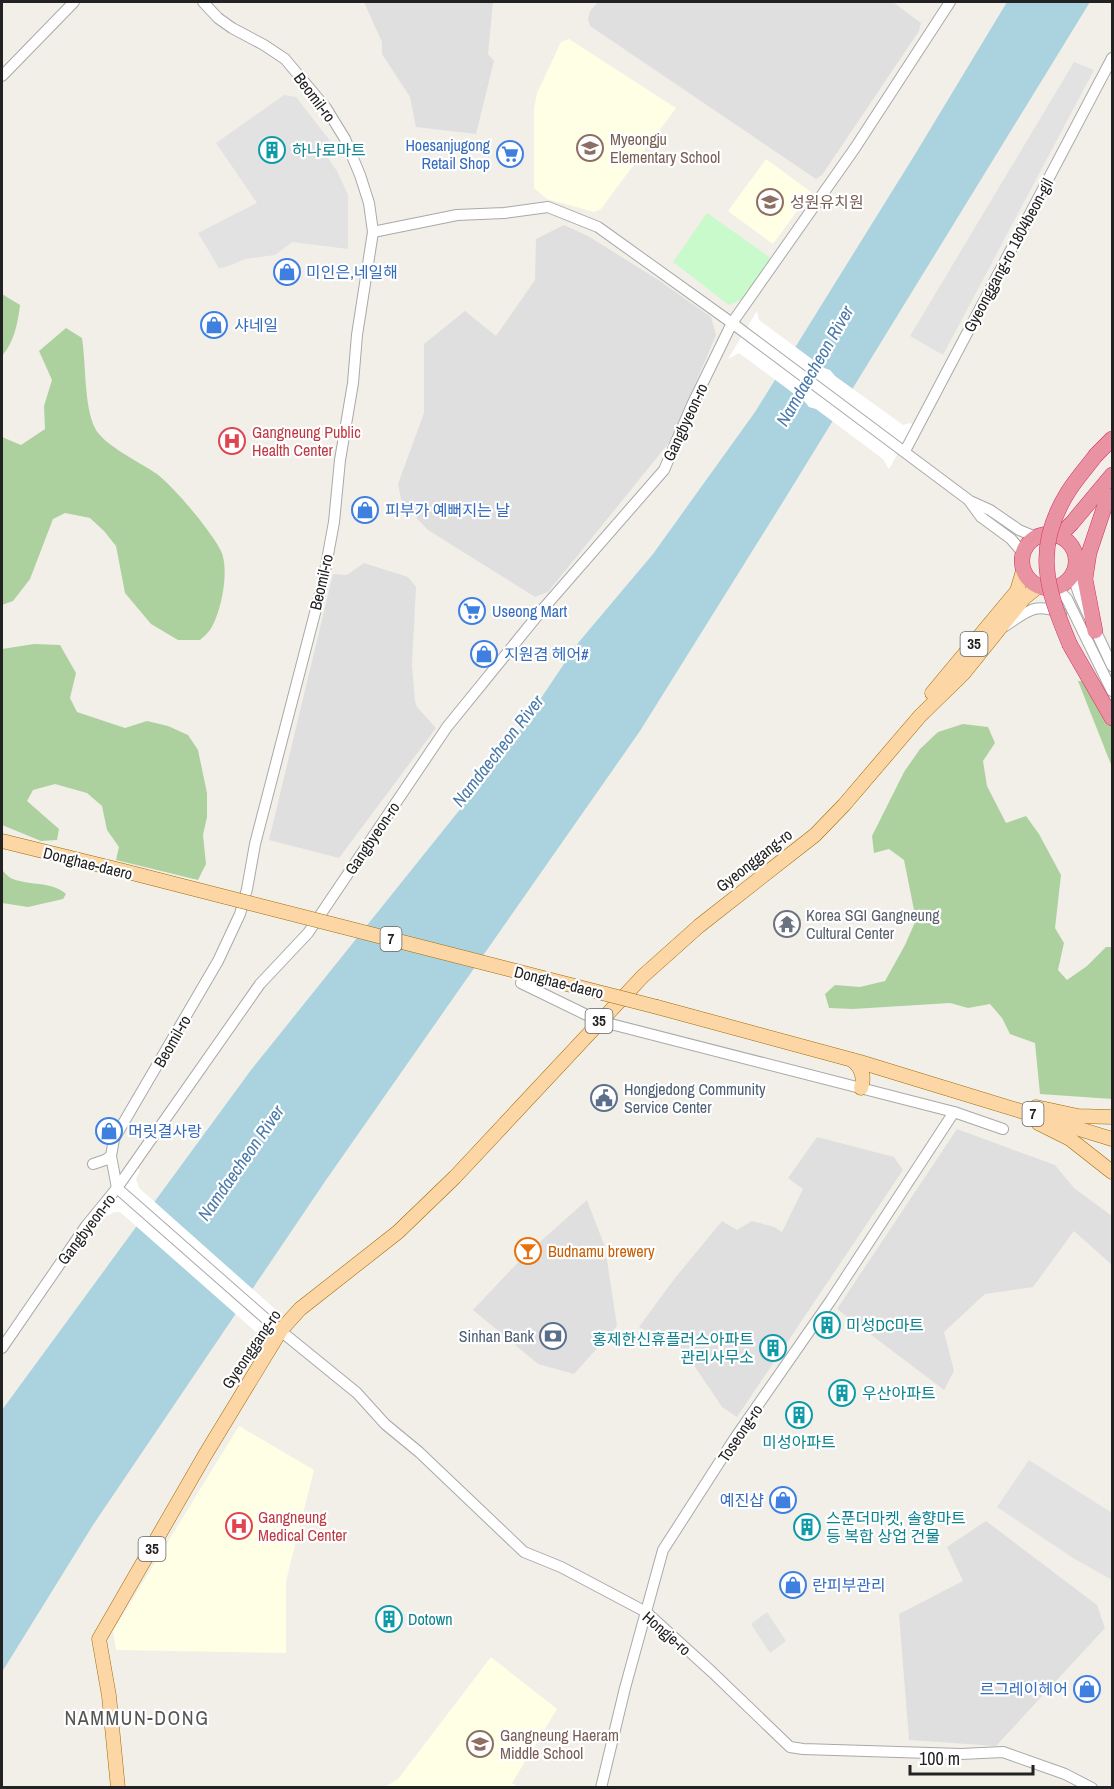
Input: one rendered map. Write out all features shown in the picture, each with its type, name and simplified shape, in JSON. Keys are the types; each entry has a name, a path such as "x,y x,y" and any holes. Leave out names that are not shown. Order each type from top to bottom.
{"highway":[{"path":"1113,439 1096,455 1068,492 1050,527 1045,563 1053,607 1070,645 1113,718"},
{"path":"1059,536 1113,475"},
{"path":"1023,571 1028,578 1040,586 1056,587 1067,581 1076,566 1074,551 1081,529 1110,493"},
{"path":"1095,631 1085,579 1089,553 1110,493"},
{"path":"1023,553 1026,546 1036,537 1050,534 1066,540 1074,551"},
{"name":"35","path":"1023,553 1023,571"}],"main road":[{"name":"Gyeonggang-ro","path":"920,716 929,697 1017,591 1023,571"},
{"name":"Gyeonggang-ro","path":"118,1788 109,1696 99,1639 205,1455 281,1330 300,1309 398,1232 455,1177 643,976 699,926 815,835 920,716 963,674 1024,598 1040,586"},
{"name":"Donghae-daero","path":"2,841 657,1007 852,1060 1113,1139"},
{"path":"852,1060 858,1065 862,1074 861,1088"},
{"path":"961,1092 1078,1116 1113,1117"},
{"path":"961,1092 1043,1125 1070,1139 1113,1172"}],"street":[{"path":"2,76 74,2"},
{"name":"Beomil-ro","path":"119,1189 111,1156 114,1139 218,961 240,914 247,889 255,844 323,582 334,522 340,460 354,383 357,335 373,232 369,202 360,176 345,139 326,108 285,59 232,28 218,18 203,2"},
{"name":"Gangbyeon-ro","path":"2,1348 86,1226 119,1189 260,984 308,933 447,726 542,610 664,470 692,405 732,323 855,148 951,2"},
{"name":"Gyeonggang-ro 1804beon-gil","path":"903,450 1113,58"},
{"path":"373,232 457,215 504,213 548,207 598,227 732,323 970,501 990,510 1019,530 1036,537"},
{"path":"970,501 981,517 1011,539 1023,553"},
{"path":"1072,574 1095,631 1113,666"},
{"path":"1056,587 1067,599 1113,691"},
{"path":"998,631 1030,610 1045,607 1079,625"},
{"path":"521,983 599,1022 954,1112 1003,1129"},
{"name":"Toseong-ro","path":"601,1788 663,1550 735,1438 828,1303 954,1112"},
{"path":"93,1164 111,1156"},
{"name":"Hongje-ro","path":"119,1189 266,1319 357,1393 385,1424 419,1452 524,1552 561,1567 646,1612 790,1747 961,1754 1003,1752 1065,1774 1092,1788"}],"shaded area":[{"path":"364,2 493,2 488,54 494,61 476,134 416,127 410,97 382,54 382,42"},
{"path":"598,2 893,2 921,23 919,31 822,175 816,179 590,26 588,19 590,11"},
{"name":"Myeongju Elementary School","path":"569,39 676,108 601,209 594,212 547,199 534,188 534,109 537,93 561,42"},
{"path":"1074,62 1094,70 943,355 910,336"},
{"path":"284,95 296,97 334,146 325,154 337,171 348,195 348,249 292,242 275,255 245,259 219,268 198,233 257,203 216,143"},
{"name":"성원유치원","path":"766,159 811,192 773,244 728,211"},
{"path":"564,225 588,236 660,281 711,317 716,335 672,439 548,592 535,597 428,530 402,503 398,484 424,413 424,344 465,311 496,336 535,280 536,239"},
{"path":"364,563 408,577 416,587 412,665 415,701 417,707 436,728 339,858 269,840 333,574 347,575"},
{"path":"957,1129 1055,1165 1074,1188 1112,1216 1112,1265 1074,1231 1033,1287 985,1294 944,1332 954,1371 944,1390 837,1309"},
{"path":"817,1137 894,1157 903,1170 737,1417 722,1407 683,1349 639,1327 675,1278 722,1221 737,1230 752,1221 774,1227 782,1232 803,1189 788,1178"},
{"path":"587,1200 605,1247 617,1326 574,1374 538,1364 473,1310 524,1256"},
{"name":"Gangneung Medical Center","path":"239,1426 314,1470 286,1581 286,1653 116,1650 113,1631"},
{"path":"1029,1460 1112,1513 1112,1580 1073,1558 997,1507"},
{"path":"986,1521 1097,1605 1105,1628 996,1746 909,1740 899,1614 963,1581 947,1547"},
{"path":"767,1612 786,1641 770,1653 751,1624"},
{"name":"Gangneung Haeram Middle School","path":"491,1657 557,1709 512,1783 518,1787 385,1787 398,1779"}],"green space":[{"path":"707,213 772,259 745,298 729,305 673,262"},
{"path":"2,294 20,305 15,332 2,356"},
{"path":"66,328 82,338 89,408 91,419 99,434 114,447 165,481 183,499 221,551 225,569 221,603 214,623 200,640 178,640 151,624 125,593 116,546 90,518 65,513 53,519 30,579 13,601 2,605 2,437 21,445 45,429 44,406 52,380 39,351"},
{"path":"34,644 60,645 76,673 70,698 77,712 125,728 147,721 168,726 188,735 198,750 207,793 207,817 203,835 206,864 198,880 116,860 119,847 107,830 102,806 87,793 55,784 33,790 27,801 59,829 57,840 41,841 2,825 2,649"},
{"path":"1078,681 1085,681 1112,724 1112,767"},
{"path":"963,724 988,727 995,743 983,761 987,786 1006,823 1026,816 1039,834 1061,875 1055,928 1064,943 1058,970 1067,980 1087,966 1106,947 1112,947 1112,1099 1040,1094 1035,1043 1010,1034 1002,1018 990,1004 968,1008 950,1003 853,1009 829,1008 825,994 835,985 860,987 885,981 905,945 916,920 904,860 889,849 874,853 872,836 904,772 920,749 938,732"},
{"path":"2,870 20,881 48,885 66,894 63,899 28,907 2,903"}],"water":[{"name":"Namdaecheon River","path":"1007,2 1090,2 640,731 326,1180 93,1525 2,1672 2,1410 251,1070 498,762 578,643 653,554 755,412"}],"pier":[{"path":"757,311 759,320 824,368 830,370 903,425 910,423 913,425 889,469 883,459 816,409 809,407 739,353 728,359"},
{"path":"137,1168 140,1170 136,1179 139,1188 275,1309 256,1332 120,1212 107,1216 104,1213"}],"place":[{"name":"Myeongju Elementary School","path":"590,148"},
{"name":"하나로마트","path":"272,150"},
{"name":"Hoesanjugong Retail Shop","path":"510,154"},
{"name":"성원유치원","path":"770,202"},
{"name":"미인은,네일해","path":"287,272"},
{"name":"샤네일","path":"214,325"},
{"name":"Gangneung Public Health Center","path":"232,441"},
{"name":"피부가 예뻐지는 날","path":"365,510"},
{"name":"Useong Mart","path":"472,611"},
{"name":"지원겸 헤어#","path":"484,654"},
{"name":"Korea SGI Gangneung Cultural Center","path":"787,924"},
{"name":"Hongjedong Community Service Center","path":"604,1098"},
{"name":"머릿결사랑","path":"109,1131"},
{"name":"Budnamu brewery","path":"528,1251"},
{"name":"미성DC마트","path":"827,1325"},
{"name":"Sinhan Bank","path":"553,1336"},
{"name":"홍제한신휴플러스아파트 관리사무소","path":"773,1348"},
{"name":"우산아파트","path":"842,1393"},
{"name":"미성아파트","path":"799,1415"},
{"name":"예진샵","path":"783,1500"},
{"name":"Gangneung Medical Center","path":"239,1526"},
{"name":"스푼더마켓, 솔향마트 등 복합 상업 건물","path":"807,1527"},
{"name":"란피부관리","path":"793,1585"},
{"name":"Dotown","path":"389,1619"},
{"name":"르그레이헤어","path":"1087,1689"},
{"name":"Gangneung Haeram Middle School","path":"480,1744"}],"district":[{"name":"NAMMUN-DONG","path":"137,1718"}]}
